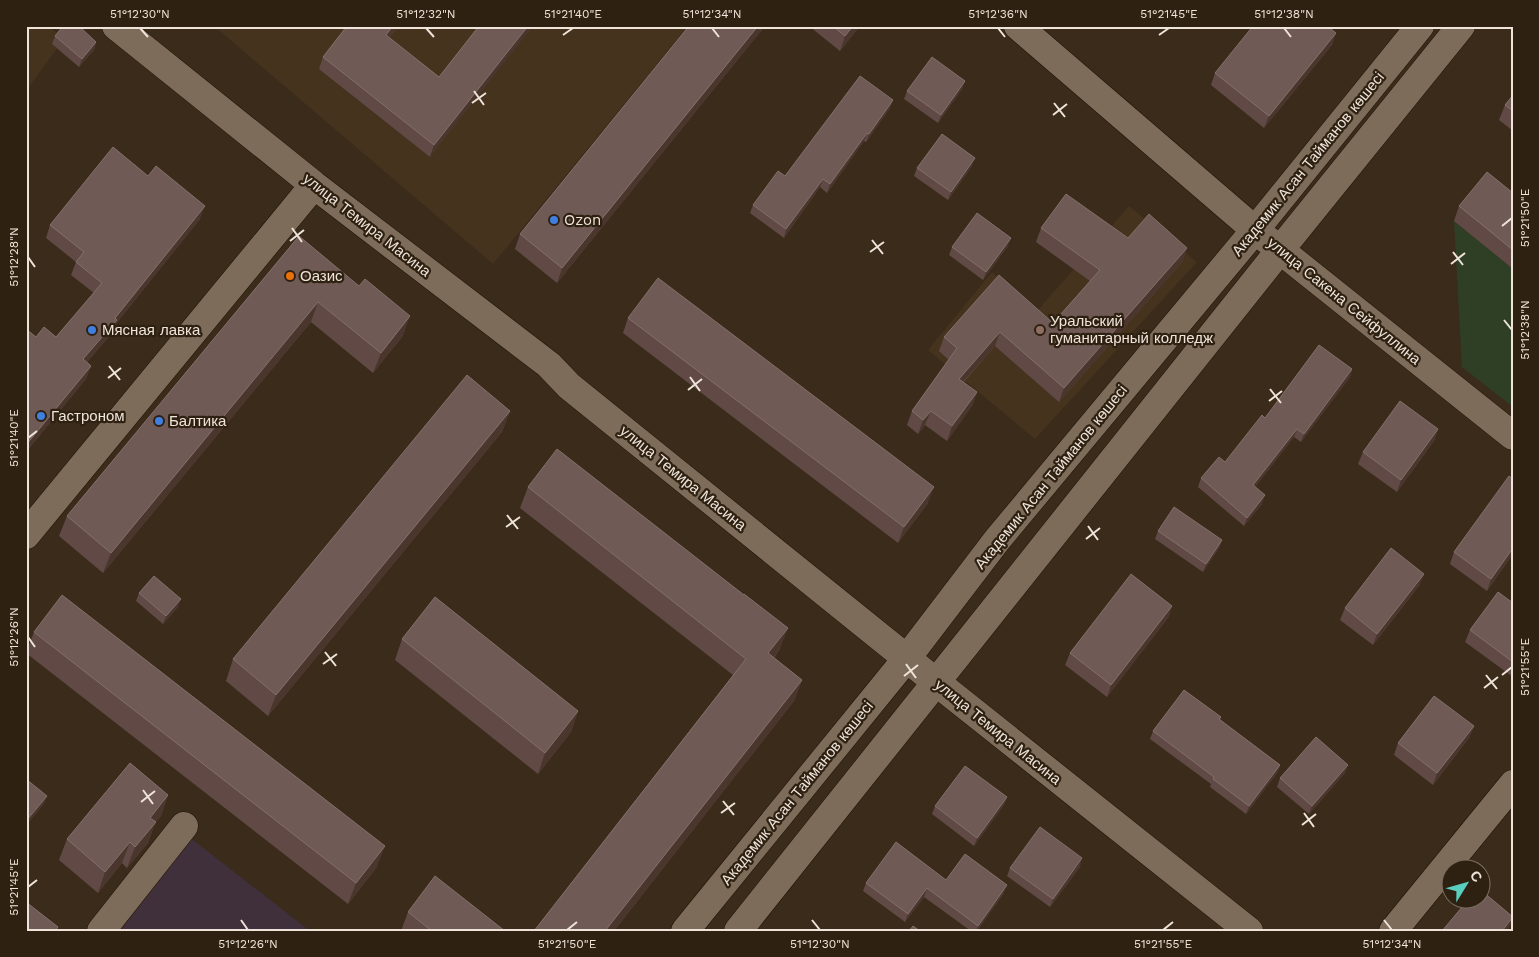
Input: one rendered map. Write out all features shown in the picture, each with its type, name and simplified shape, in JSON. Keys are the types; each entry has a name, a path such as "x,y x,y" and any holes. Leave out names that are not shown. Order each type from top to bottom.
{"street":[{"name":"улица Темира Масина","path":"116,26 314,185 549,364 569,386 1249,931"},
{"name":"улица Сакена Сейфуллина","path":"1018,26 1255,230 1513,436"},
{"name":"Академик Асан Тайманов көшесі","path":"685,931 906,658 998,540 1255,230 1420,26"},
{"path":"738,931 1280,250 1461,26"},
{"path":"26,536 314,185"},
{"path":"1393,931 1513,784"},
{"path":"101,931 184,826"}],"shaded area":[{"path":"26,26 48,26 64,39 26,91"},
{"path":"214,26 688,26 493,264"},
{"name":"Уральский гуманитарный колледж","path":"1129,206 1197,262 1035,439 928,350 992,272 1038,310"},
{"path":"192,839 310,931 120,931"}],"green space":[{"path":"1454,221 1513,269 1513,407 1462,367"}],"building":[{"path":"63,26 79,26 96,42 82,59 55,36"},
{"path":"347,26 393,26 386,35 439,77 479,26 528,26 434,145 323,57"},
{"path":"689,26 758,26 562,268 520,234"},
{"path":"833,26 853,26 845,36"},
{"path":"1253,26 1327,26 1336,33 1269,116 1215,73"},
{"path":"932,57 965,81 941,115 907,91"},
{"path":"860,76 893,100 830,184 823,179 786,229 753,205 778,171 785,176"},
{"path":"1513,95 1513,111 1505,105"},
{"path":"942,134 975,158 951,192 917,168"},
{"path":"113,147 148,176 156,166 205,206 115,318 117,320 83,359 91,366 26,445 26,329 36,337 44,327 56,337 102,283 76,262 84,252 50,225"},
{"path":"1487,172 1513,193 1513,250 1459,206"},
{"path":"1066,194 1128,238 1149,214 1187,248 1064,388 1000,332 959,379 977,392 952,426 931,411 923,420 912,411 957,348 944,337 999,275 1053,323 1100,270 1041,228"},
{"path":"977,213 1011,238 986,272 952,247"},
{"path":"299,236 359,286 365,279 410,316 381,353 318,302 111,553 67,516"},
{"path":"658,278 934,487 904,527 628,318"},
{"path":"1319,345 1352,369 1304,434 1297,429 1253,485 1265,495 1247,518 1201,478 1219,457 1225,462 1262,415 1265,418"},
{"path":"467,375 510,411 276,695 233,659"},
{"path":"1400,401 1438,429 1401,480 1363,452"},
{"path":"557,449 788,628 768,653 802,680 605,931 534,931 746,659 528,487"},
{"path":"1509,476 1513,479 1513,548 1491,579 1454,552"},
{"path":"1174,507 1222,540 1206,564 1158,531"},
{"path":"1391,548 1424,574 1377,634 1345,608"},
{"path":"1131,574 1172,606 1111,685 1070,653"},
{"path":"154,576 181,599 166,616 139,593"},
{"path":"1498,592 1513,603 1513,662 1470,630"},
{"path":"62,595 385,846 356,883 34,632"},
{"path":"435,597 578,711 545,753 402,639"},
{"path":"1184,690 1221,717 1219,719 1280,765 1249,806 1153,731"},
{"path":"1434,696 1474,726 1437,773 1398,743"},
{"path":"1316,737 1348,765 1312,806 1280,778"},
{"path":"130,763 168,795 150,818 156,822 135,847 130,842 105,872 67,839"},
{"path":"965,766 1007,797 977,838 935,806"},
{"path":"26,779 47,796 26,821"},
{"path":"1040,827 1082,858 1053,899 1010,868"},
{"path":"896,842 946,880 965,854 1007,885 978,926 927,888 908,914 866,883"},
{"path":"435,876 505,931 432,931 408,912"},
{"path":"1492,899 1513,917 1502,931 1442,931 1460,910 1492,910"},
{"path":"26,902 58,927 55,931 26,931"},
{"path":"913,926 920,931 909,931"}],"place":[{"name":"Ozon","path":"554,220"},
{"name":"Оазис","path":"290,276"},
{"name":"Мясная лавка","path":"92,330"},
{"name":"Уральский гуманитарный колледж","path":"1040,330"},
{"name":"Гастроном","path":"41,416"},
{"name":"Балтика","path":"159,421"}]}
